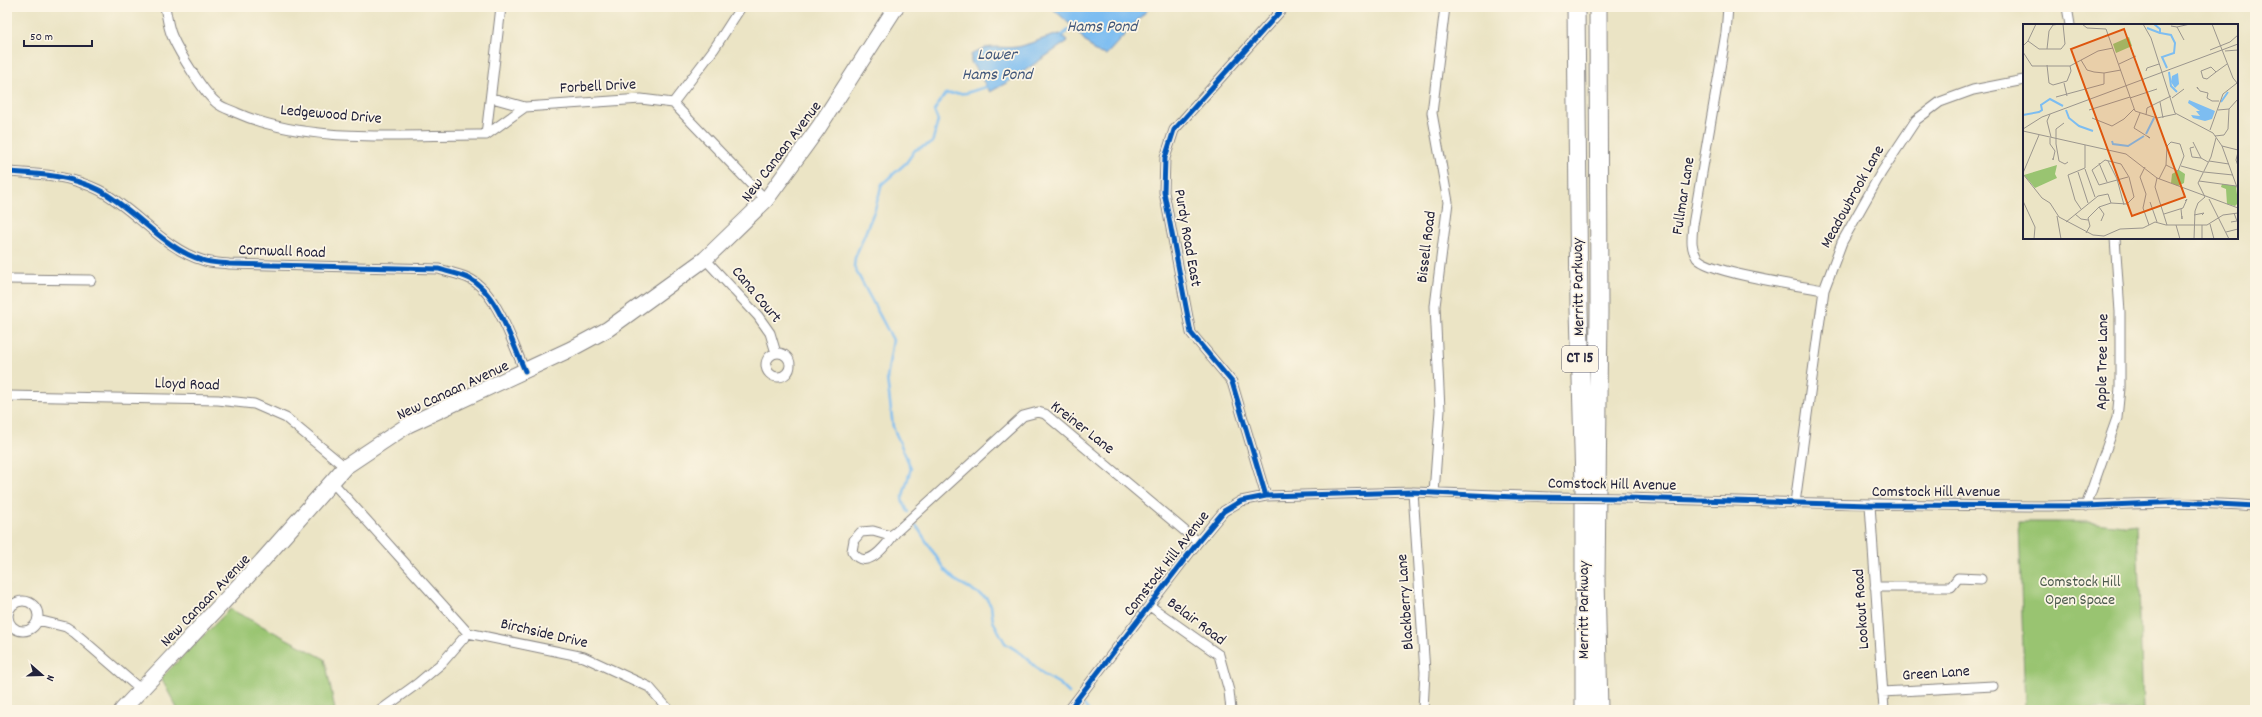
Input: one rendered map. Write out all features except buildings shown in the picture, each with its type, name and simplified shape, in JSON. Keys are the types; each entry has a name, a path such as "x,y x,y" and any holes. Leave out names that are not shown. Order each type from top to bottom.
{"highway":[{"name":"Merritt Parkway","path":"1576,7 1578,310 1584,483 1584,710"},
{"name":"Merritt Parkway","path":"1598,7 1599,319 1596,579 1598,710"}],"main road":[{"name":"New Canaan Avenue","path":"122,710 333,483 345,468 408,425 525,371 608,329 706,259 766,200 819,127 896,7"}],"street":[{"name":"Ledgewood Drive","path":"165,7 172,36 195,75 217,104 248,118 278,127 305,131 369,135 486,135"},
{"path":"486,135 492,98 501,7"},
{"path":"741,7 714,49 673,103 766,200"},
{"name":"Purdy Road East","path":"1266,496 1232,382 1191,333 1164,192 1164,173 1168,147 1174,130 1284,7"},
{"name":"Bissell Road","path":"1434,493 1440,410 1435,306 1448,202 1432,113 1445,7"},
{"name":"Fullmar Lane","path":"1728,7 1726,33 1693,225 1692,246 1698,259 1715,269 1824,290"},
{"path":"2067,7 2070,24"},
{"name":"Meadowbrook Lane","path":"1795,504 1824,290 1842,242 1881,173 1916,120 1940,102 1973,90 2023,80"},
{"name":"Forbell Drive","path":"492,98 525,107 641,99 673,103"},
{"path":"486,135 525,107"},
{"name":"Cornwall Road","path":"7,172 51,174 76,180 100,190 177,248 201,260 236,264 438,269 469,278 486,291 497,308 525,371"},
{"name":"Apple Tree Lane","path":"2086,506 2117,418 2120,388 2120,312 2115,239"},
{"name":"Cana Court","path":"706,259 758,316 770,333 776,353"},
{"path":"7,279 91,280"},
{"name":"Lloyd Road","path":"7,396 218,400 254,404 286,418 345,468"},
{"name":"Kreiner Lane","path":"896,532 890,536 873,531 861,532 854,540 852,551 858,558 862,559 873,557 896,532 1024,416 1042,412 1198,542"},
{"path":"333,483 468,633 442,663 417,684 380,710"},
{"name":"Comstock Hill Avenue","path":"1069,710 1198,542 1224,512 1241,501 1266,496 1413,492 1795,504 2086,506 2181,502 2255,506"},
{"name":"Blackberry Lane","path":"1413,492 1426,672 1423,710"},
{"name":"Lookout Road","path":"1870,505 1884,710"},
{"path":"1875,587 1952,587 1958,578 1981,579"},
{"name":"Belair Road","path":"1150,606 1219,655 1229,691 1231,710"},
{"path":"38,620 66,626 140,690"},
{"name":"Birchside Drive","path":"468,633 584,657 649,688 669,710"},
{"name":"Green Lane","path":"1882,692 1992,686"}],"green space":[{"name":"Comstock Hill Open Space","path":"2019,522 2087,522 2123,526 2137,524 2143,710 2025,710"},
{"path":"230,609 325,659 335,710 178,710 161,678"}],"water":[{"name":"Hams Pond","path":"1051,7 1150,7 1106,55 1095,52 1073,27"},
{"name":"Lower Hams Pond","path":"1060,34 1068,41 1008,82 990,92 971,62 971,55 984,48 1022,46"}],"waterway":[{"path":"1061,36 1074,26"},
{"path":"908,512 902,499 911,468 893,427 887,378 893,340 854,267 855,258 875,209 882,184 906,163 915,150 932,143 938,121 934,111 945,94 966,93 989,86"},
{"path":"916,525 944,569 955,580 986,598 991,606 993,621 1005,643 1022,654 1044,675 1060,684 1069,693"},
{"path":"1084,705 1088,710"}],"cycle path":[{"path":"1266,496 1232,382 1191,333 1164,192 1165,158 1174,130 1284,7"},
{"path":"7,172 54,176 88,185 99,190 125,207 175,247 188,255 208,262 229,264 439,269 468,278 487,294 495,306 509,333 525,371"},
{"path":"1069,710 1198,542 1224,511 1241,501 1266,496 1413,492 1514,497 1626,498 1870,505 2086,506 2181,502 2255,506"}]}
